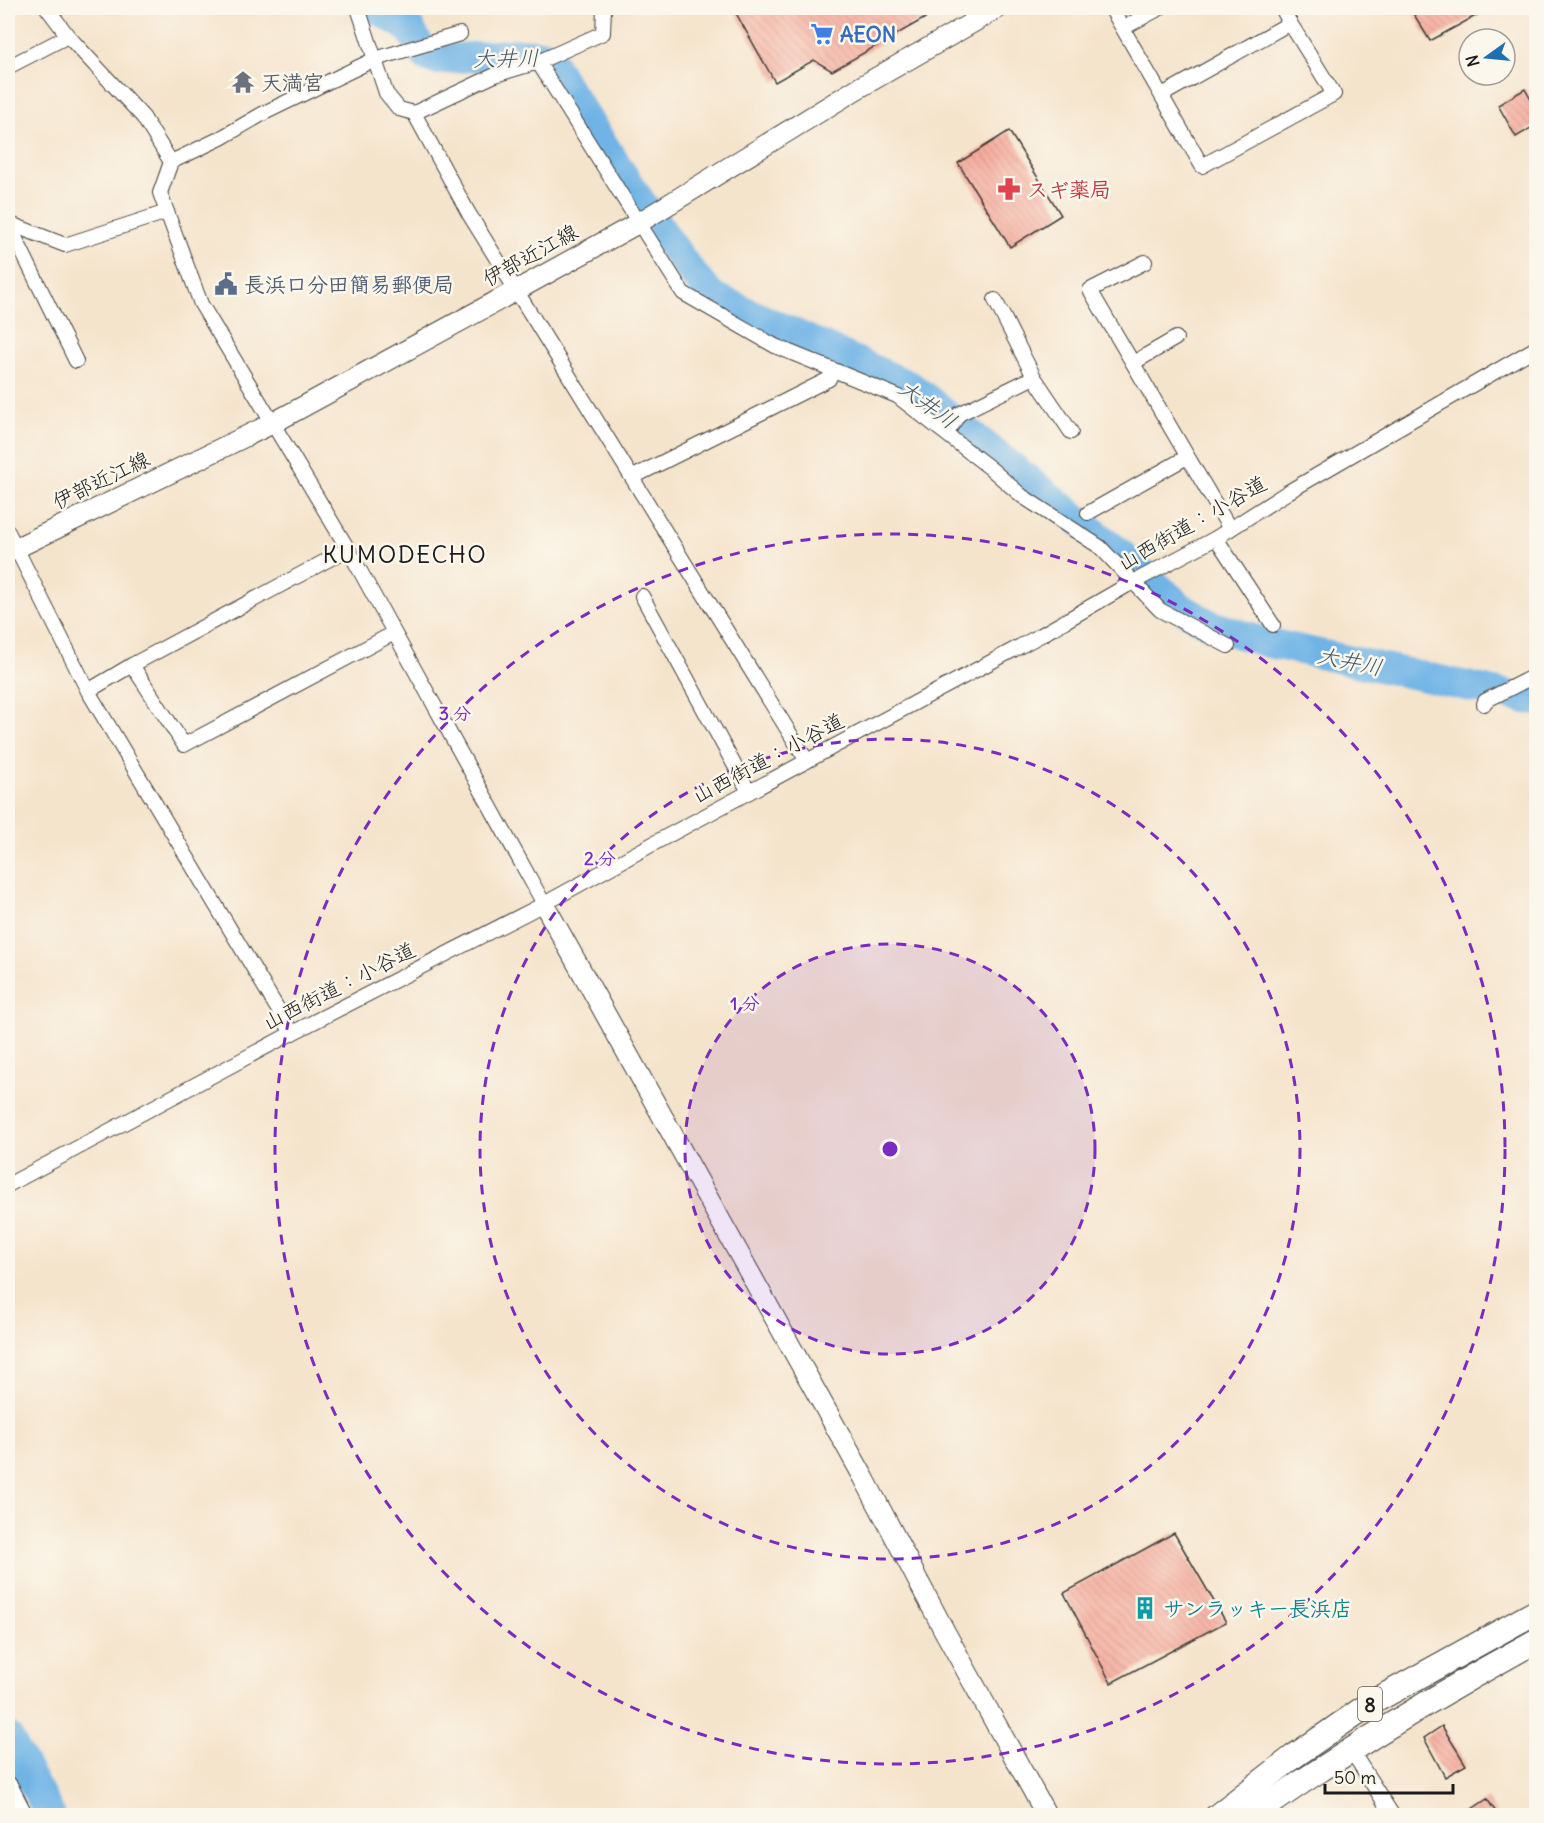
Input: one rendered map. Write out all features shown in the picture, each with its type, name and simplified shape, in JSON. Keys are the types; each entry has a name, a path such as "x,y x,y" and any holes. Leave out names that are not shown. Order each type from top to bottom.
{"highway":[{"name":"8","path":"1217,1815 1293,1757 1371,1703 1536,1612"},
{"name":"8","path":"1255,1815 1351,1750 1458,1684 1536,1641"}],"main road":[{"name":"伊部近江線","path":"11,544 273,423 640,222 855,90 998,8"},
{"path":"544,904 864,1478 945,1632 1047,1815"},
{"path":"8,1787 23,1815"}],"street":[{"path":"47,8 68,36 143,117 171,162"},
{"path":"358,8 386,93 399,109 414,113 495,75 538,62 603,33 604,8"},
{"path":"1111,8 1202,166 1334,94 1282,8"},
{"path":"1123,28 1160,8"},
{"path":"1162,94 1290,23"},
{"path":"460,34 375,59 264,113 221,138 171,162 160,193 201,304 348,549 544,904"},
{"path":"8,67 68,36"},
{"path":"538,62 683,293 775,346 897,396 947,433 1022,496 1100,547 1160,610 1227,646"},
{"path":"414,113 469,214 807,761"},
{"path":"8,223 64,244 167,212"},
{"path":"8,223 76,361"},
{"path":"1145,262 1090,290 1230,529"},
{"path":"995,300 1034,377 1071,432"},
{"path":"1132,363 1176,338"},
{"name":"山西街道：小谷道","path":"8,1185 292,1033 544,904 1030,641 1216,538 1287,492 1536,348"},
{"path":"633,477 829,379 833,370"},
{"path":"947,433 959,414 1034,377"},
{"path":"1088,513 1187,456"},
{"path":"1216,538 1273,625"},
{"path":"11,544 88,691 292,1033"},
{"path":"88,691 348,549"},
{"path":"642,596 749,792"},
{"path":"132,665 184,745 394,633"},
{"path":"1484,704 1485,701 1536,675"},
{"path":"1351,1750 1394,1815"}],"building":[{"name":"AEON","path":"733,8 943,8 832,71 814,60 775,82"},
{"path":"1410,8 1490,8 1430,41"},
{"path":"1525,89 1536,109 1536,125 1516,137 1498,105"},
{"name":"スギ薬局","path":"1009,131 1061,215 1010,247 958,163"},
{"name":"サンラッキー長浜店","path":"1174,1533 1226,1622 1111,1683 1064,1593"},
{"path":"1442,1726 1466,1765 1445,1777 1424,1738"},
{"path":"1487,1799 1498,1815 1463,1815"}],"waterway":[{"name":"大井川","path":"375,8 410,29 426,56 436,60 520,53 548,55 564,84 634,192 687,267 712,296 912,387 1121,554 1183,609 1211,625 1264,642 1536,701"},
{"path":"8,1737 51,1816"}],"place":[{"name":"AEON","path":"822,34"},
{"name":"天満宮","path":"243,82"},
{"name":"スギ薬局","path":"1009,189"},
{"name":"長浜口分田簡易郵便局","path":"226,284"},
{"name":"サンラッキー長浜店","path":"1145,1608"}],"district":[{"name":"KUMODECHO","path":"405,554"}]}
